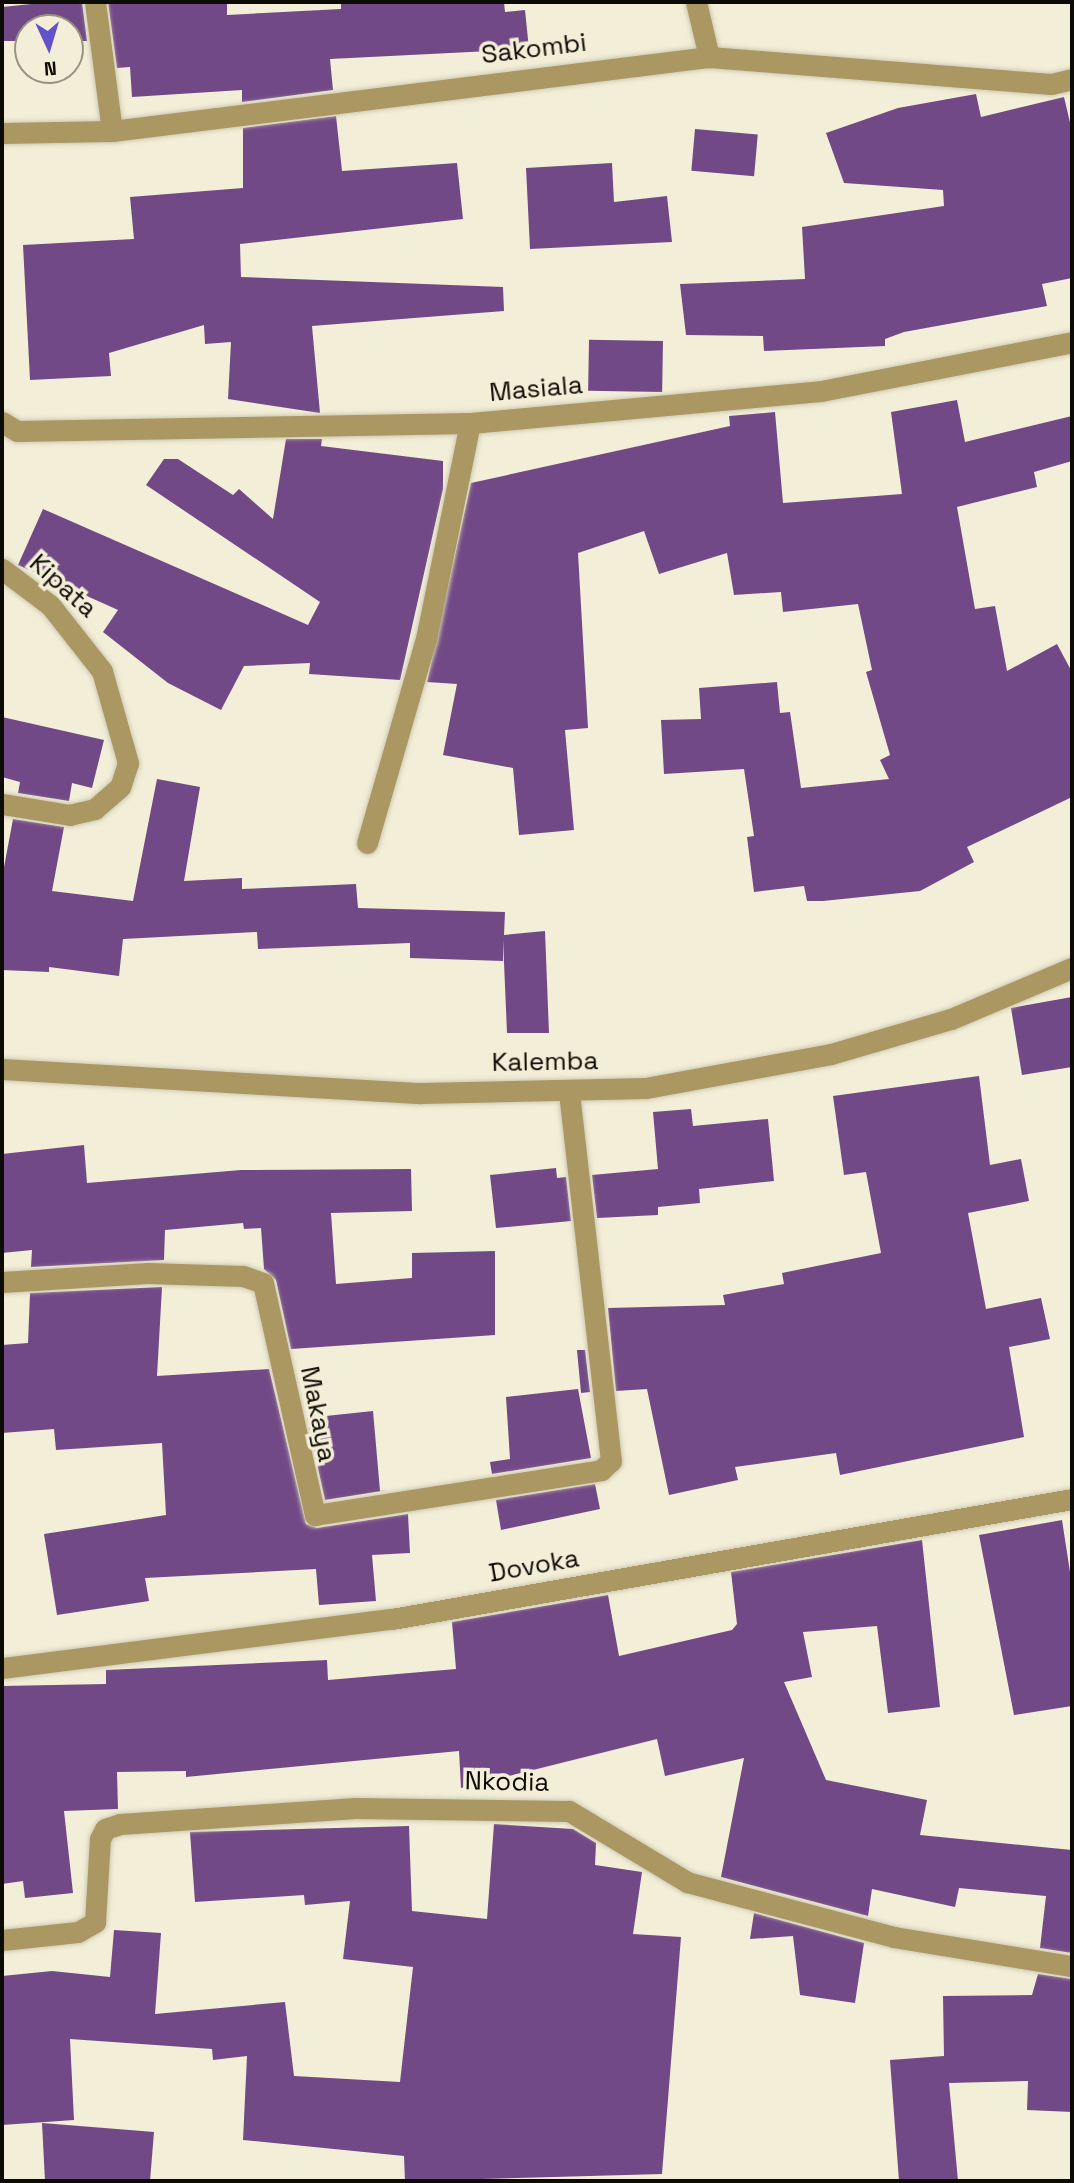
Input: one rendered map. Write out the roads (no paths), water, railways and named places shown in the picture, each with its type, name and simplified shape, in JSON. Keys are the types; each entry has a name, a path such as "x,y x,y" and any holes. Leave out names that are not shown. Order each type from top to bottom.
{"street":[{"path":"95,2 112,131"},
{"path":"696,2 709,57"},
{"name":"Sakombi","path":"2,132 112,131 709,57 1051,84 1072,79"},
{"name":"Masiala","path":"2,422 17,432 470,423 821,391 1072,342"},
{"path":"366,843 426,639 470,423"},
{"name":"Kipata","path":"2,569 50,605 102,670 128,763 120,787 95,809 70,814 2,804"},
{"name":"Kalemba","path":"2,1069 421,1093 646,1088 831,1054 951,1019 1072,968"},
{"name":"Makaya","path":"2,1282 148,1273 243,1276 263,1283 314,1515 601,1470 611,1461 569,1090"},
{"name":"Dovoka","path":"2,1668 392,1619 1072,1499"},
{"name":"Nkodia","path":"2,1940 78,1933 95,1922 100,1839 105,1829 120,1824 355,1808 569,1811 687,1882 894,1937 1072,1966"}]}
